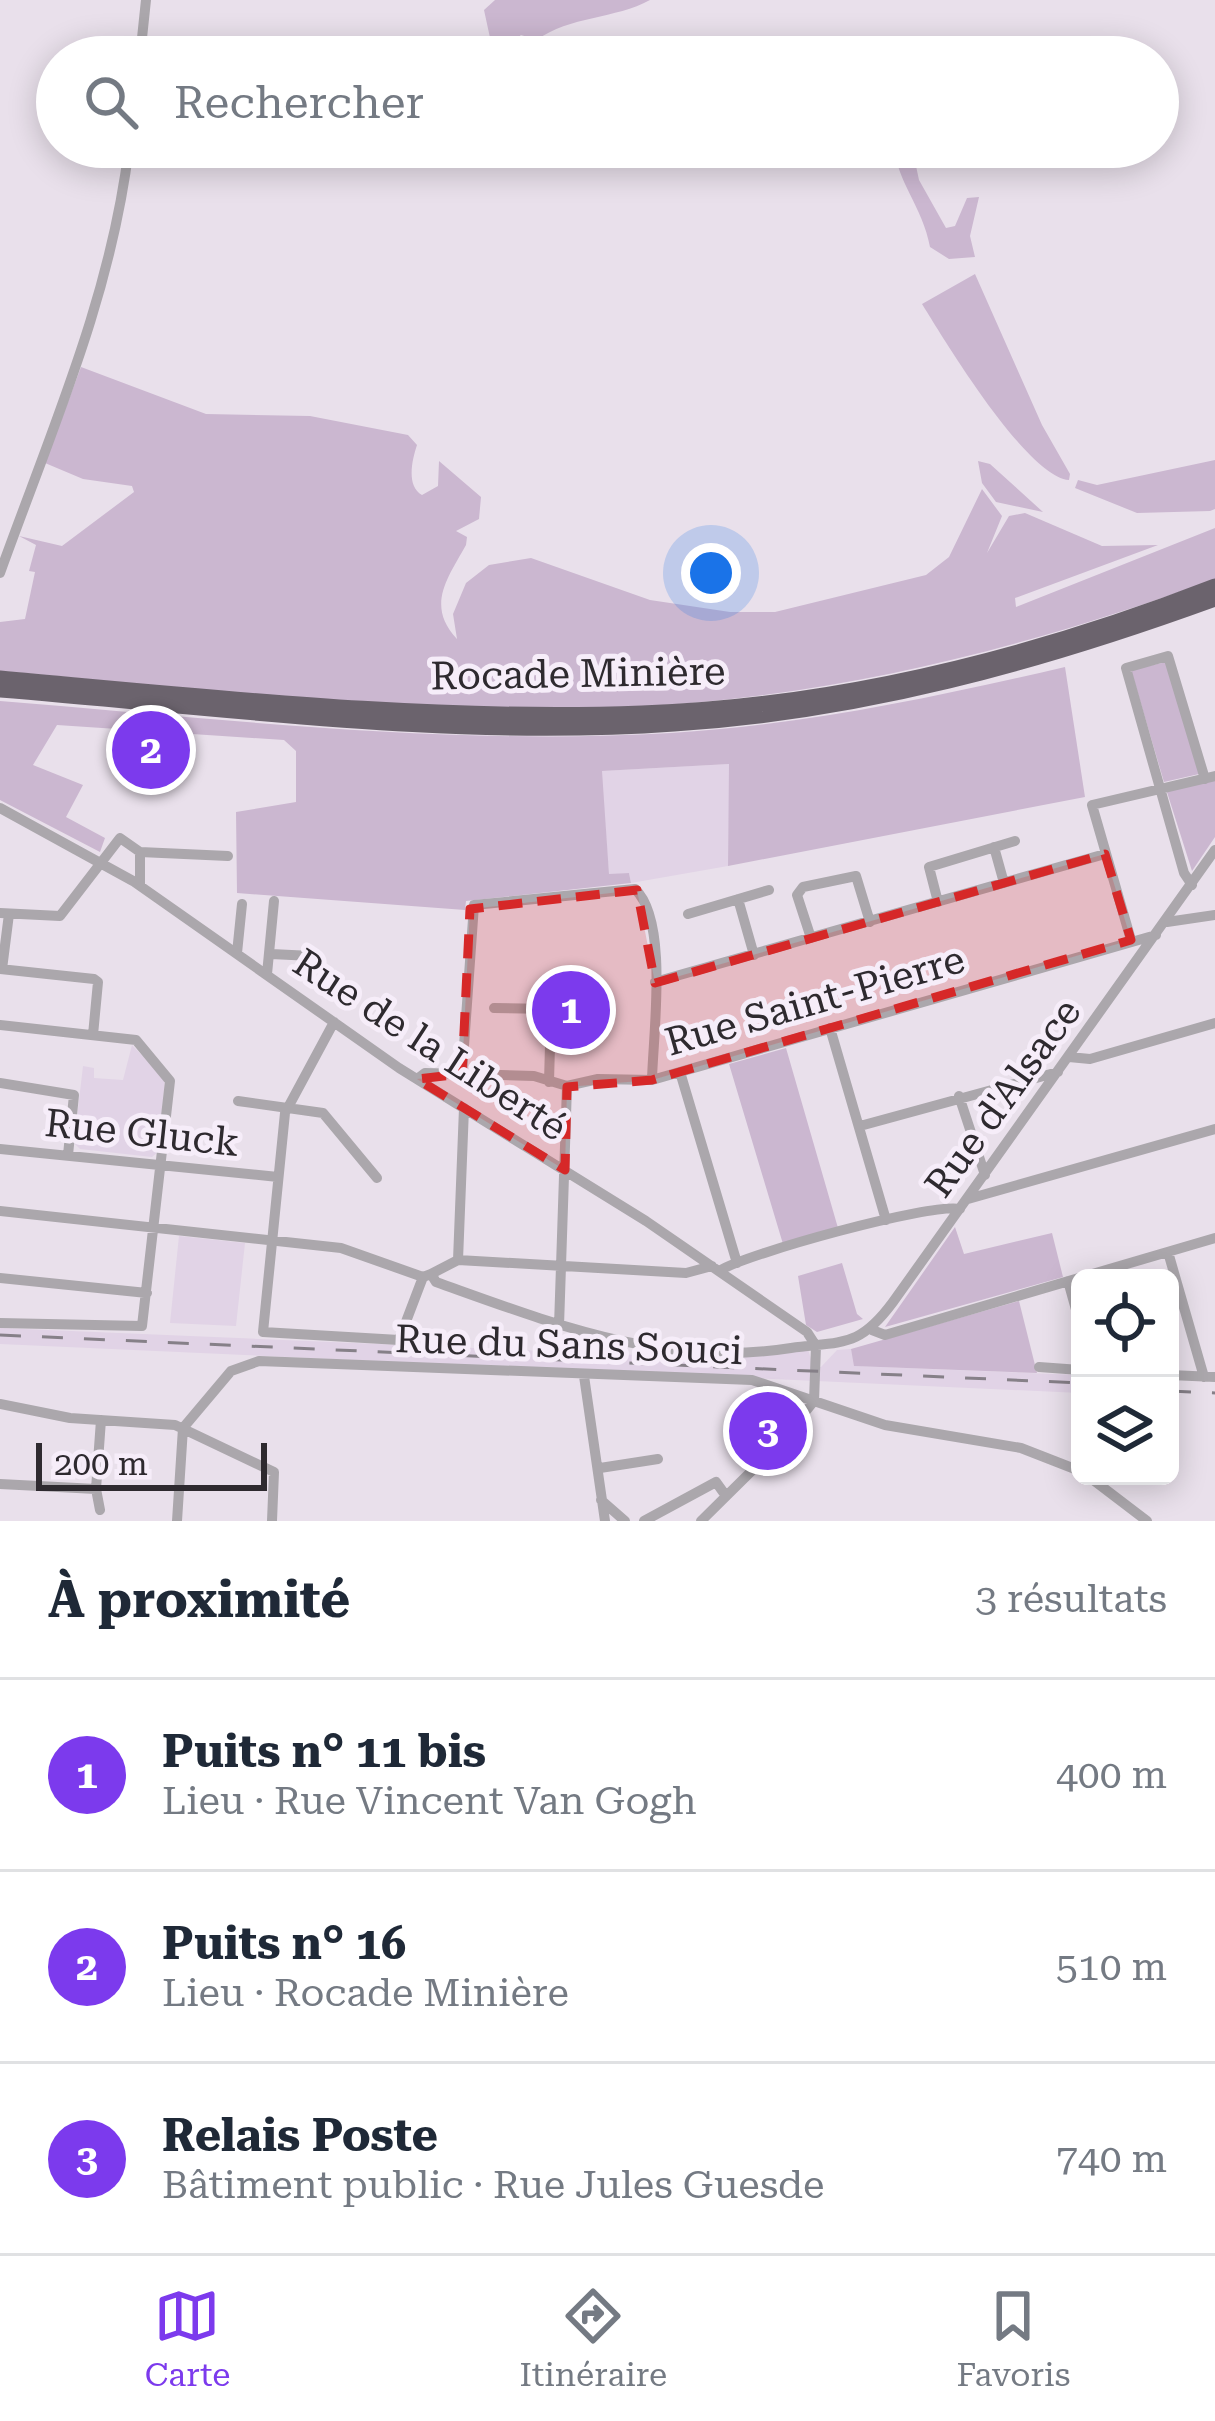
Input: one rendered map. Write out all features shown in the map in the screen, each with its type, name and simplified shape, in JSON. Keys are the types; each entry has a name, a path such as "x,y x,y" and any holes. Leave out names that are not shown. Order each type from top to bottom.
{"highway":[{"name":"Rocade Minière","path":"0,678 385,710 524,715 680,711 916,679 1078,635 1215,586"},
{"name":"Rocade Minière","path":"0,690 378,722 676,724 873,700 963,680 1215,599"}],"street":[{"path":"142,36 146,0"},
{"path":"0,573 97,312 113,253 126,168"},
{"path":"1132,940 1092,805 1160,789 1210,777 1168,656 1126,672 1160,789 1192,885"},
{"name":"Rue de la Liberté","path":"0,808 140,886 417,1079 716,1269 807,1332 816,1346"},
{"path":"93,1035 98,982 94,979 1,969 4,913 60,916 120,838 140,852 228,856"},
{"path":"938,902 931,866 1015,841"},
{"path":"994,847 1004,883"},
{"name":"Rue d'Alsace","path":"872,1330 1215,850"},
{"path":"140,852 140,886"},
{"path":"655,982 1105,854"},
{"path":"811,938 797,895 803,887 856,876 870,922"},
{"path":"462,1074 470,909 635,890 642,896 656,948 652,1080"},
{"path":"688,914 769,890"},
{"path":"738,899 754,955"},
{"path":"267,974 274,901"},
{"path":"237,953 242,904"},
{"path":"1167,922 1215,915"},
{"name":"Rue Saint-Pierre","path":"417,1079 424,1073 462,1074 567,1086 598,1079 652,1080 1157,935"},
{"path":"271,953 312,956"},
{"path":"549,1082 550,1029 551,1009 565,989 580,991 590,1004 590,1030 550,1029"},
{"path":"494,1008 551,1009"},
{"path":"334,1022 287,1109 263,1332 399,1340 427,1275 458,1260 686,1273 716,1269 886,1220 964,1204 1215,1129"},
{"path":"1069,1057 1090,1059 1215,1023"},
{"path":"0,1025 136,1040 170,1078 142,1326 0,1323"},
{"path":"830,1028 886,1220"},
{"path":"680,1072 737,1263"},
{"path":"860,1126 1058,1072"},
{"path":"0,1083 74,1094 68,1155"},
{"path":"559,1326 567,1086"},
{"path":"959,1096 982,1179 992,1194"},
{"path":"238,1101 326,1115 376,1178"},
{"path":"458,1260 464,1108"},
{"name":"Rue Gluck","path":"0,1149 278,1177"},
{"path":"0,1211 348,1249 559,1326 650,1351 706,1354 816,1346 859,1339 872,1330 885,1335 1215,1238"},
{"path":"1168,1252 1210,1377 1179,1375"},
{"path":"0,1278 147,1294"},
{"path":"1068,1281 1071,1292"},
{"path":"701,1521 814,1401 816,1346"},
{"name":"Rue du Sans Souci","path":"183,1428 231,1370 259,1361 752,1381 885,1425 1022,1448 1071,1467"},
{"path":"1039,1367 1071,1369"},
{"path":"584,1376 604,1521"},
{"path":"0,1404 183,1428 268,1465 276,1476 272,1521"},
{"path":"100,1510 101,1420"},
{"path":"177,1521 183,1428"},
{"path":"600,1468 658,1459"},
{"path":"644,1521 716,1482 726,1496"},
{"path":"0,1484 97,1489"},
{"path":"1100,1485 1147,1521"},
{"path":"601,1500 625,1521"}],"highlighted area":[{"path":"1105,854 1131,940 652,1080 567,1087 565,1170 417,1079 462,1074 470,909 637,890 655,983"}],"shaded area":[{"path":"495,0 650,0 544,36 490,36 484,10"},
{"path":"916,168 946,228 955,226 967,198 979,197 970,236 975,257 949,259 930,247 899,170"},
{"path":"975,274 1069,480 1052,473 1010,433 922,304"},
{"path":"81,367 206,414 310,416 408,435 417,445 412,472 417,491 422,495 438,486 439,461 481,497 479,519 456,531 467,537 466,545 443,592 443,615 457,639 453,614 466,583 489,565 531,558 650,600 730,612 775,612 926,575 949,557 982,489 1002,516 987,553 1009,516 1025,513 1102,546 1158,545 1015,598 1016,607 1215,528 1215,579 1102,618 932,665 756,696 662,705 568,709 378,704 0,671 0,622 25,619 35,572 29,571 36,545 19,536 62,546 134,492 132,486 83,479 45,463"},
{"path":"1215,460 1215,509 1210,511 1137,513 1075,488 1078,480 1097,485"},
{"path":"978,461 990,464 1043,512 996,502 982,483"},
{"path":"1166,662 1199,774 1164,782 1131,670"},
{"path":"1065,667 1085,797 728,866 729,764 602,771 609,874 629,873 631,883 466,901 465,910 237,893 236,812 296,802 296,751 284,740 57,725 33,765 83,785 66,817 105,838 100,852 0,800 0,701 335,729 587,736 721,729 820,717"},
{"path":"730,764 728,866 631,883 629,873 609,875 601,771"},
{"path":"1215,779 1215,837 1192,871 1166,789"},
{"path":"132,1045 165,1079 158,1152 152,1157 80,1149 74,1143 83,1066 94,1068 94,1078 123,1080"},
{"path":"786,1048 838,1228 783,1244 729,1064"},
{"path":"955,1227 964,1254 1052,1233 1063,1277 885,1327"},
{"path":"179,1236 245,1243 236,1326 170,1323"},
{"path":"842,1263 857,1314 863,1319 817,1332 806,1325 798,1276"},
{"path":"1019,1301 1037,1373 854,1366 851,1349"},
{"path":"0,1328 711,1358 808,1349 813,1366 821,1367 837,1350 851,1349 855,1366 1071,1375 1071,1393 0,1344"}],"railway":[{"path":"0,1335 1071,1383"},
{"path":"1179,1391 1215,1393"}],"place":[{"name":"Puits n° 16","path":"151,750"},
{"name":"Puits n° 11 bis","path":"571,1010"},
{"name":"Relais Poste","path":"768,1431"}]}
